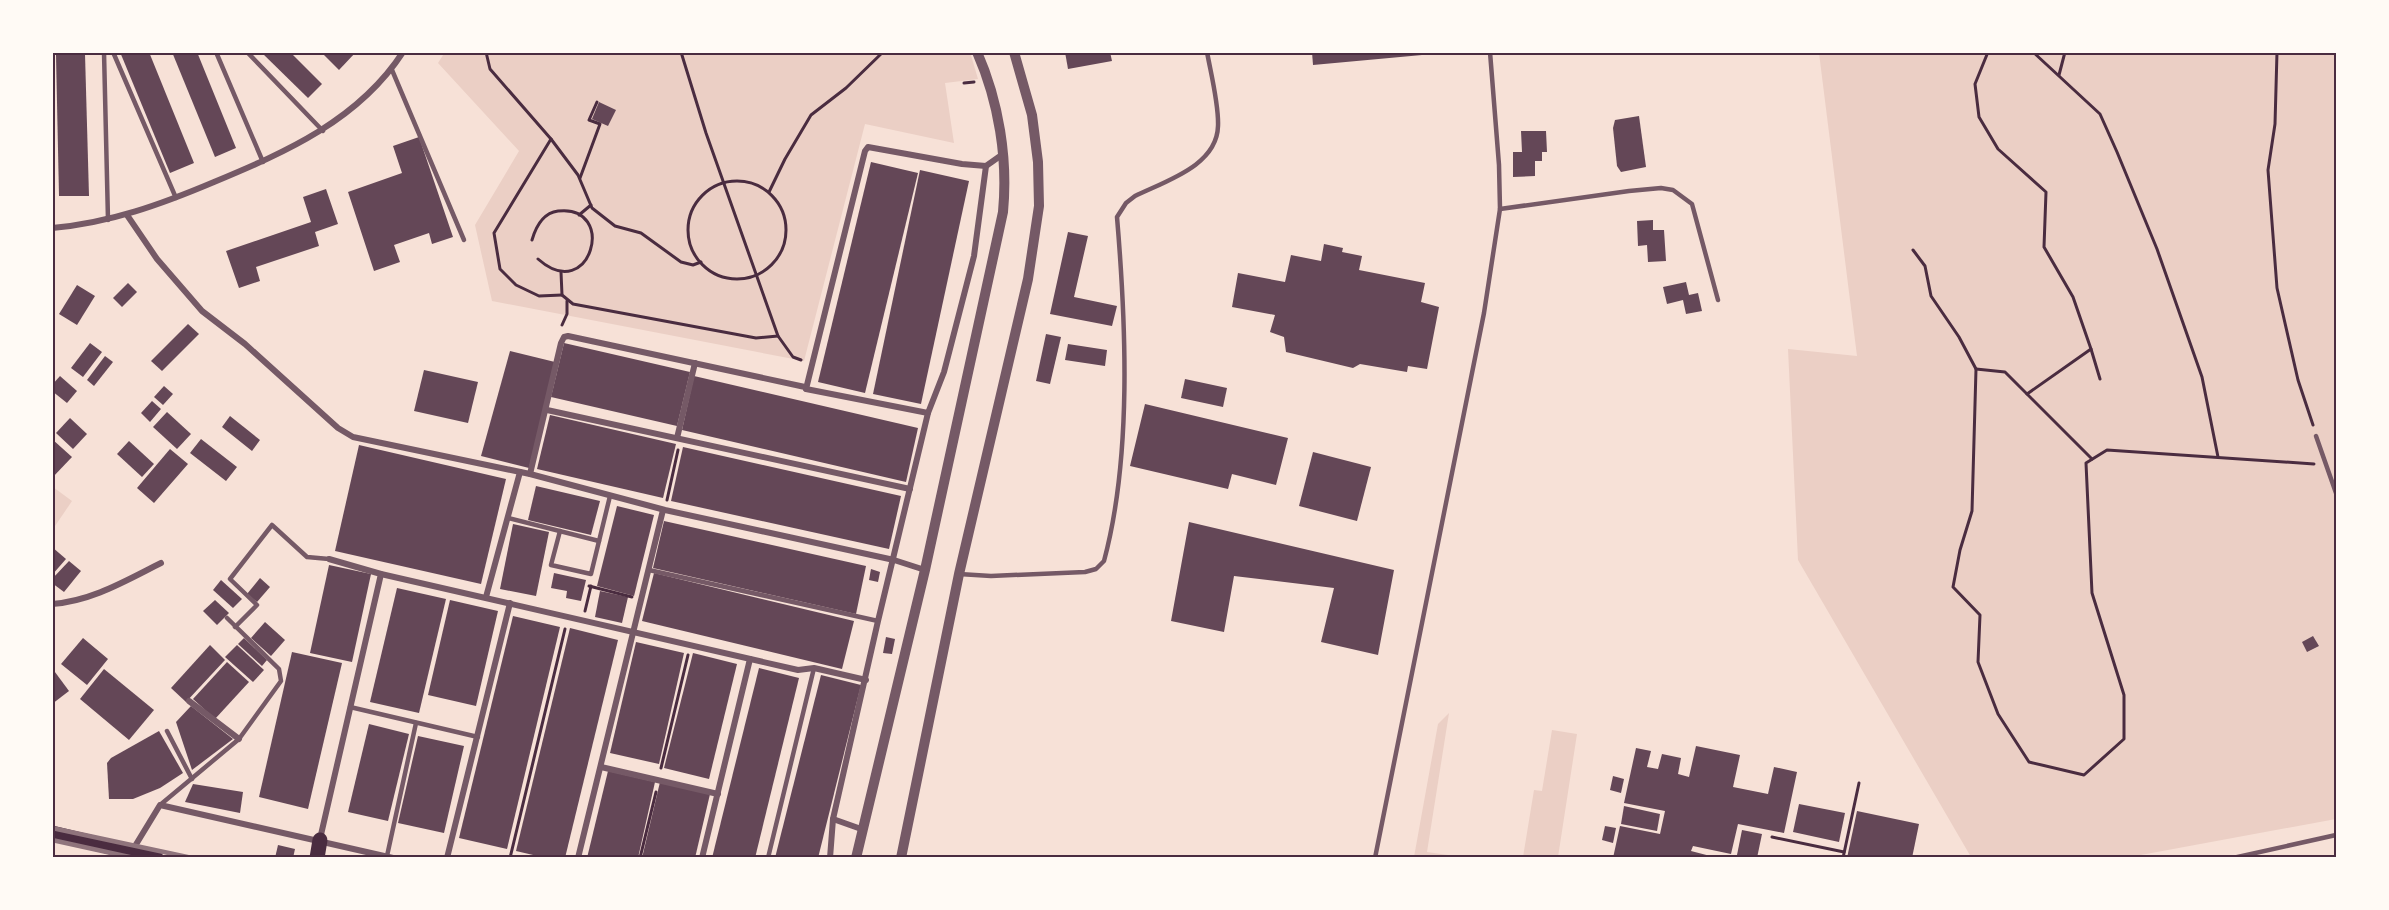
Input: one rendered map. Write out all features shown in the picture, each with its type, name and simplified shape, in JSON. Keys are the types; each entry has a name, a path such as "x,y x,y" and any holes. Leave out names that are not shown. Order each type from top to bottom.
{"main road":[{"path":"52,833 156,858"},
{"path":"317,858 320,840"}],"street":[{"path":"52,228 84,225 127,215 176,198 293,148 322,131 370,93 392,70 403,52"},
{"path":"856,858 925,570 1003,212 1006,181 1004,154 986,73 977,52"},
{"path":"901,858 959,574 1029,279 1039,206 1038,162 1032,115 1014,52"},
{"path":"805,388 865,151 868,147 962,164 986,166 1004,154"},
{"path":"830,858 833,819 878,621 928,414 944,372 974,256 986,166"},
{"path":"127,215 157,259 202,311 245,344 299,394 346,433 365,440 530,474 663,510 894,560 925,570"},
{"path":"530,474 547,410 561,343 568,336 928,414"},
{"path":"679,439 695,363"},
{"path":"547,410 910,489"},
{"path":"486,597 520,472"},
{"path":"578,858 663,510"},
{"path":"329,559 381,574 798,670 814,668 866,680"},
{"path":"52,604 70,602 106,591 160,563"},
{"path":"320,840 381,574"},
{"path":"447,858 510,603"},
{"path":"702,858 750,659"},
{"path":"189,701 239,739"},
{"path":"601,767 718,794"},
{"path":"131,852 160,805 390,857"},
{"path":"833,819 864,830"}],"lane":[{"path":"104,52 108,220"},
{"path":"113,52 176,198"},
{"path":"216,52 263,162"},
{"path":"246,52 322,131"},
{"path":"959,574 990,576 1085,572 1096,569 1104,561 1120,466 1123,418 1123,319 1118,217 1126,202 1195,165 1207,155 1215,141 1218,125 1207,52"},
{"path":"1375,858 1484,313 1500,209 1490,52"},
{"path":"392,70 464,240"},
{"path":"1500,209 1629,191 1661,188 1673,190 1692,204 1718,300"},
{"path":"2316,436 2337,494"},
{"path":"560,531 551,565 591,574 610,496"},
{"path":"508,518 599,541"},
{"path":"235,627 257,605 230,579 272,525 307,556 329,559"},
{"path":"649,570 878,621"},
{"path":"160,805 239,739 281,681 279,669 227,618"},
{"path":"768,858 814,668"},
{"path":"350,707 478,737"},
{"path":"390,857 416,723"},
{"path":"166,731 192,779"},
{"path":"2233,858 2337,835"}],"path":[{"path":"486,52 490,69 551,139 579,178 591,205 615,226 641,233 681,262 693,265 701,262"},
{"path":"681,52 706,133 778,336 793,357 804,361 805,388"},
{"path":"769,192 811,115 846,88 883,52"},
{"path":"1988,52 1975,84 1979,117 1998,149 2046,192 2044,247 2073,297 2100,379"},
{"path":"2033,52 2100,114 2122,162 2157,249 2202,377 2218,457"},
{"path":"2059,75 2065,52"},
{"path":"2277,52 2275,124 2268,170 2277,288 2298,380 2316,436"},
{"path":"579,178 600,124 589,120 597,102"},
{"path":"551,139 494,233 500,269 516,285 539,296 562,295"},
{"path":"740,180 756,184 778,201 785,218 786,239 774,262 755,276 738,279 720,276 704,266 693,252 688,229 694,208 706,192 725,182 740,180"},
{"path":"579,215 591,205"},
{"path":"532,240 542,219 553,212 566,210 579,215 588,222 592,232 594,243 591,253 586,262 575,269 561,272 548,267 538,259"},
{"path":"1913,250 1926,266 1931,296 1959,337 1976,369 1972,511 1960,550 1953,587 1980,615 1978,662 1998,714 2029,762 2084,775 2124,740 2124,695 2092,593 2086,464 2107,450 2326,465"},
{"path":"561,272 562,295 573,304 756,338 778,336"},
{"path":"561,327 567,314 567,301"},
{"path":"2027,394 2091,349"},
{"path":"1976,369 2005,372 2092,459"},
{"path":"668,494 679,439"},
{"path":"583,620 591,586 588,585 591,574"},
{"path":"591,586 642,599"},
{"path":"510,858 568,616"},
{"path":"640,858 691,644"},
{"path":"1843,858 1859,783"},
{"path":"1772,837 1844,852"}],"shaded area":[{"path":"445,52 970,52 978,79 945,83 954,143 865,124 804,361 492,301 475,225 519,151 438,63"},
{"path":"1819,53 2336,53 2336,819 2130,857 1971,857 1798,560 1788,349 1857,356"},
{"path":"53,487 72,501 53,529"},
{"path":"1449,713 1427,852 1462,857 1414,857 1438,724"},
{"path":"1552,730 1577,734 1558,857 1523,857 1534,790 1542,791"}],"building":[{"path":"120,52 149,52 194,163 170,173"},
{"path":"172,52 197,52 236,148 215,157"},
{"path":"261,52 290,52 322,84 308,98"},
{"path":"321,52 356,52 339,70"},
{"path":"1065,52 1110,52 1112,61 1068,69"},
{"path":"1312,52 1421,52 1422,55 1313,65"},
{"path":"85,54 89,196 59,196 56,55"},
{"path":"599,102 616,110 608,126 592,119"},
{"path":"1639,116 1646,167 1621,172 1617,166 1613,128 1615,120"},
{"path":"1521,131 1546,131 1547,152 1542,152 1542,161 1535,161 1535,176 1513,177 1513,152 1522,152"},
{"path":"419,137 453,237 432,244 429,233 394,245 400,262 374,271 348,192 402,173 393,146"},
{"path":"871,162 918,173 865,393 818,382"},
{"path":"920,170 969,181 921,404 873,394"},
{"path":"326,189 338,224 315,232 319,246 256,267 260,281 239,288 226,251 311,222 303,197"},
{"path":"1653,220 1653,230 1664,230 1666,261 1648,262 1647,245 1638,246 1637,221"},
{"path":"1068,232 1088,236 1074,297 1117,306 1112,326 1050,314"},
{"path":"1324,244 1343,248 1342,252 1362,256 1359,270 1425,283 1421,302 1439,307 1427,369 1408,366 1407,372 1360,364 1353,368 1286,352 1284,337 1270,332 1275,315 1232,307 1238,273 1285,282 1291,255 1321,261"},
{"path":"1686,282 1689,295 1698,293 1702,311 1686,314 1683,300 1667,304 1663,287"},
{"path":"128,283 137,292 122,307 113,298"},
{"path":"77,285 95,296 77,325 59,314"},
{"path":"188,324 199,334 162,371 151,361"},
{"path":"1046,334 1061,337 1050,384 1036,381"},
{"path":"90,343 102,352 83,377 71,368"},
{"path":"564,343 690,372 677,426 551,397"},
{"path":"1068,344 1107,350 1105,366 1065,360"},
{"path":"510,351 555,362 529,468 481,456"},
{"path":"105,356 113,362 94,386 87,380"},
{"path":"424,370 478,382 468,423 414,411"},
{"path":"60,376 77,391 67,403 52,391 52,385"},
{"path":"694,376 918,428 906,482 682,430"},
{"path":"1185,379 1227,388 1223,407 1181,398"},
{"path":"164,386 173,394 163,405 154,397"},
{"path":"152,401 161,409 150,422 141,413"},
{"path":"1145,404 1288,438 1276,485 1232,474 1228,489 1130,466"},
{"path":"167,412 191,434 177,449 153,427"},
{"path":"550,415 676,444 663,498 537,469"},
{"path":"230,416 260,440 252,451 222,427"},
{"path":"70,418 87,434 73,449 56,433"},
{"path":"52,439 72,457 52,478"},
{"path":"201,439 237,467 226,481 190,453"},
{"path":"129,441 154,464 142,477 117,454"},
{"path":"359,445 506,479 481,584 335,551"},
{"path":"683,447 901,496 889,549 671,501"},
{"path":"170,449 188,464 154,503 137,488"},
{"path":"1313,452 1371,467 1357,521 1299,506"},
{"path":"536,486 600,501 591,535 528,520"},
{"path":"617,506 654,515 634,596 597,586"},
{"path":"664,521 866,566 856,614 653,568"},
{"path":"1189,522 1394,570 1378,655 1321,642 1334,588 1234,576 1224,632 1171,621"},
{"path":"513,524 549,532 536,596 500,589"},
{"path":"52,547 66,559 52,575"},
{"path":"69,561 81,571 64,592 52,583 52,579"},
{"path":"329,565 371,574 352,662 310,653"},
{"path":"871,569 880,572 878,582 869,580"},
{"path":"554,573 586,580 581,601 566,598 567,591 551,588"},
{"path":"654,573 854,621 842,669 642,621"},
{"path":"260,578 270,587 257,602 247,594"},
{"path":"221,580 242,599 233,608 213,590"},
{"path":"397,588 446,599 419,713 370,702"},
{"path":"600,591 628,597 622,623 595,617"},
{"path":"215,600 229,613 217,625 203,611"},
{"path":"450,600 498,611 476,706 428,695"},
{"path":"513,616 560,627 507,849 459,838"},
{"path":"265,622 285,640 271,656 251,638"},
{"path":"570,628 618,640 565,858 546,858 516,851"},
{"path":"2313,636 2319,646 2307,652 2302,642"},
{"path":"886,637 895,639 892,654 883,653"},
{"path":"83,638 108,659 87,685 61,664"},
{"path":"244,638 267,660 262,666 238,644"},
{"path":"636,642 684,653 659,764 610,753"},
{"path":"210,645 225,660 186,702 171,688"},
{"path":"237,645 264,670 253,682 225,657"},
{"path":"292,652 342,663 308,809 259,797"},
{"path":"693,653 737,664 709,779 664,768"},
{"path":"227,662 249,682 215,719 193,699"},
{"path":"52,668 69,691 52,704"},
{"path":"759,668 799,678 755,858 712,858"},
{"path":"104,669 154,710 129,740 80,699"},
{"path":"821,675 861,685 818,858 775,858"},
{"path":"191,706 233,739 192,770 176,722"},
{"path":"369,724 409,734 388,821 348,812"},
{"path":"159,731 183,773 160,788 133,799 109,799 107,763 111,758"},
{"path":"418,736 464,746 444,833 398,823"},
{"path":"1696,746 1740,755 1733,787 1768,794 1774,767 1797,772 1784,833 1738,824 1731,854 1693,846 1691,851 1718,858 1613,858 1620,826 1660,834 1665,811 1624,803 1636,748 1651,751 1647,767 1658,769 1662,754 1681,758 1678,774 1689,777"},
{"path":"608,771 655,782 638,858 587,858"},
{"path":"1613,776 1624,779 1621,793 1610,790"},
{"path":"660,782 710,794 695,858 642,858"},
{"path":"193,784 243,792 240,813 185,802"},
{"path":"1799,804 1845,813 1839,842 1793,832"},
{"path":"1624,806 1660,814 1657,831 1621,824"},
{"path":"1857,811 1919,824 1912,858 1847,858"},
{"path":"1605,826 1616,828 1613,843 1602,840"},
{"path":"1742,830 1762,834 1757,858 1737,855"},
{"path":"278,845 295,849 293,858 275,858"}],"railway":[{"path":"52,828 192,858"},
{"path":"52,840 134,858"}]}
